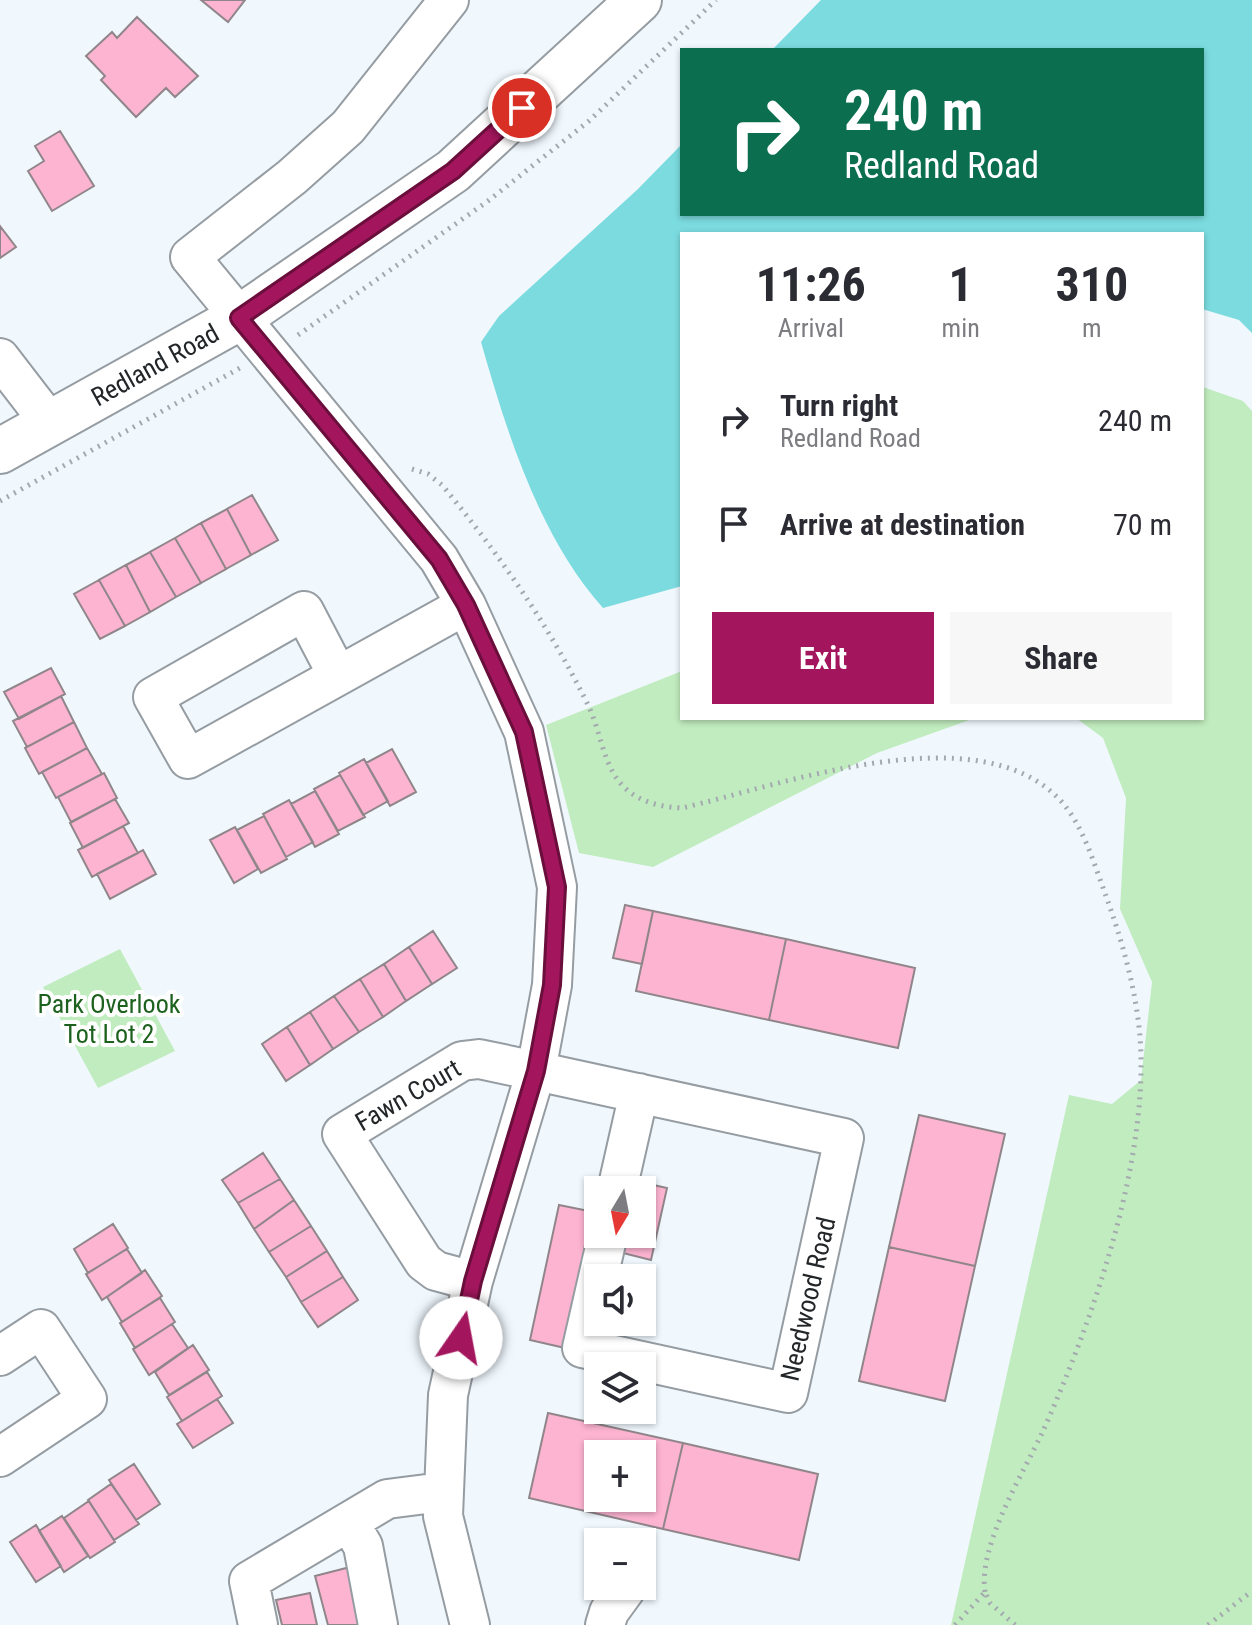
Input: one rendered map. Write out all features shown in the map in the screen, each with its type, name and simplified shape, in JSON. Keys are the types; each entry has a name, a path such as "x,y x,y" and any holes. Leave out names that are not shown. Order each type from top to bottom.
{"main road":[{"name":"Redland Road","path":"0,451 239,318 453,171 639,0"}],"street":[{"path":"449,0 348,127 292,177 190,257 439,559 466,605 524,732 557,887 552,985 536,1071 473,1281 448,1395 443,1516 470,1625"},
{"path":"0,358 50,423"},
{"path":"338,676 304,611 153,697 188,759 338,676 466,605"},
{"name":"Fawn Court","path":"473,1281 436,1271 424,1262 342,1134 462,1061 479,1059 536,1071"},
{"name":"Needwood Road","path":"536,1071 844,1138 788,1393 582,1348 605,1248"},
{"path":"620,1176 639,1093"},
{"path":"0,1356 41,1329 87,1399 0,1457"},
{"path":"258,1625 249,1581 387,1499 442,1492"},
{"path":"349,1522 363,1546 378,1625"},
{"path":"605,1625 618,1600"}],"path":[{"path":"409,468 428,474 442,485 521,588 590,708 613,772 624,787 636,796 664,807 682,808 856,763 950,760 990,764 1018,771 1060,801 1078,825 1119,933 1134,989 1140,1031 1138,1122 1126,1184 1079,1353 990,1547 985,1592 990,1603 1015,1625"},
{"path":"1208,1625 1252,1591"},
{"path":"955,1625 985,1592"}],"green space":[{"path":"1204,387 1243,401 1252,411 1252,1625 951,1625 1069,1095 1112,1104 1141,1080 1152,982 1120,909 1126,798 1103,738 1079,720 1204,720"},
{"path":"680,672 680,720 969,720 877,753 653,867 579,853 546,725"},
{"name":"Park Overlook Tot Lot 2","path":"120,949 175,1051 98,1088 43,987"}],"water":[{"path":"821,0 1252,0 1252,333 1239,320 1204,310 1204,232 680,232 680,587 603,608 580,580 543,516 514,447 481,342 499,316 638,189 680,146 680,216 1204,216 1204,48 774,48"}],"building":[{"path":"201,0 245,0 228,22"},
{"path":"137,17 198,76 175,97 166,88 136,117 101,80 105,76 86,56 112,32 117,38"},
{"path":"60,131 94,186 52,211 28,171 44,161 35,146"},
{"path":"0,226 16,247 0,258"},
{"path":"252,495 278,540 251,555 227,509"},
{"path":"227,509 251,555 226,569 201,523"},
{"path":"201,523 226,569 201,583 175,538"},
{"path":"175,538 201,583 176,597 150,552"},
{"path":"150,552 176,597 150,612 126,565"},
{"path":"126,565 150,612 125,626 99,580"},
{"path":"99,580 125,626 100,639 74,594"},
{"path":"51,668 65,694 19,719 4,692"},
{"path":"61,696 74,722 27,747 13,721"},
{"path":"74,722 87,748 39,774 25,748"},
{"path":"87,748 102,774 56,798 42,772"},
{"path":"392,749 416,792 390,806 366,763"},
{"path":"364,759 388,801 363,815 339,773"},
{"path":"104,773 117,798 71,822 58,797"},
{"path":"340,775 365,817 338,831 314,789"},
{"path":"315,791 339,834 315,847 291,804"},
{"path":"115,799 129,823 83,848 70,823"},
{"path":"289,800 313,842 286,857 263,814"},
{"path":"264,816 287,859 261,873 237,830"},
{"path":"123,826 138,853 92,877 78,850"},
{"path":"235,827 258,869 234,883 210,840"},
{"path":"143,850 156,874 110,899 97,874"},
{"path":"625,905 653,911 642,964 613,958"},
{"path":"653,911 786,939 769,1020 636,991"},
{"path":"433,931 457,968 432,984 409,947"},
{"path":"786,939 915,968 898,1048 769,1020"},
{"path":"409,947 432,984 406,1001 384,964"},
{"path":"384,964 406,1001 383,1017 360,979"},
{"path":"360,979 383,1017 359,1032 334,996"},
{"path":"334,996 359,1032 333,1049 310,1012"},
{"path":"310,1012 333,1049 310,1065 287,1027"},
{"path":"287,1027 310,1065 286,1081 262,1044"},
{"path":"919,1115 1005,1134 975,1266 889,1247"},
{"path":"263,1153 280,1179 238,1203 222,1180"},
{"path":"280,1179 294,1200 254,1229 238,1203"},
{"path":"656,1186 667,1188 656,1238"},
{"path":"294,1200 311,1226 269,1252 254,1229"},
{"path":"559,1205 584,1210 586,1248 565,1348 530,1340"},
{"path":"113,1224 128,1248 88,1273 74,1249"},
{"path":"311,1226 327,1251 286,1277 269,1252"},
{"path":"889,1247 975,1266 945,1401 859,1381"},
{"path":"616,1248 654,1248 651,1260 615,1251"},
{"path":"127,1249 142,1273 102,1300 86,1274"},
{"path":"327,1251 343,1277 301,1302 286,1277"},
{"path":"145,1270 162,1296 122,1322 107,1297"},
{"path":"343,1277 358,1300 318,1327 301,1302"},
{"path":"160,1298 175,1322 135,1348 120,1323"},
{"path":"172,1324 188,1348 149,1375 133,1349"},
{"path":"193,1345 209,1370 169,1395 155,1372"},
{"path":"207,1372 222,1396 182,1421 167,1397"},
{"path":"217,1399 233,1423 193,1448 177,1424"},
{"path":"548,1413 584,1421 584,1424 598,1424 683,1443 663,1529 590,1512 656,1512 656,1440 584,1440 584,1511 529,1498"},
{"path":"683,1443 818,1474 799,1560 663,1529"},
{"path":"134,1464 160,1504 136,1520 109,1480"},
{"path":"111,1484 139,1524 114,1540 88,1500"},
{"path":"89,1501 115,1542 90,1558 64,1518"},
{"path":"62,1516 88,1556 64,1572 39,1531"},
{"path":"36,1525 61,1566 36,1582 10,1542"},
{"path":"354,1566 369,1625 328,1625 315,1576"},
{"path":"310,1593 317,1625 282,1625 276,1600"}],"route":[{"path":"461,1338 473,1281 536,1071 552,985 557,887 524,732 466,605 439,559 239,318 453,171 522,108"}]}
